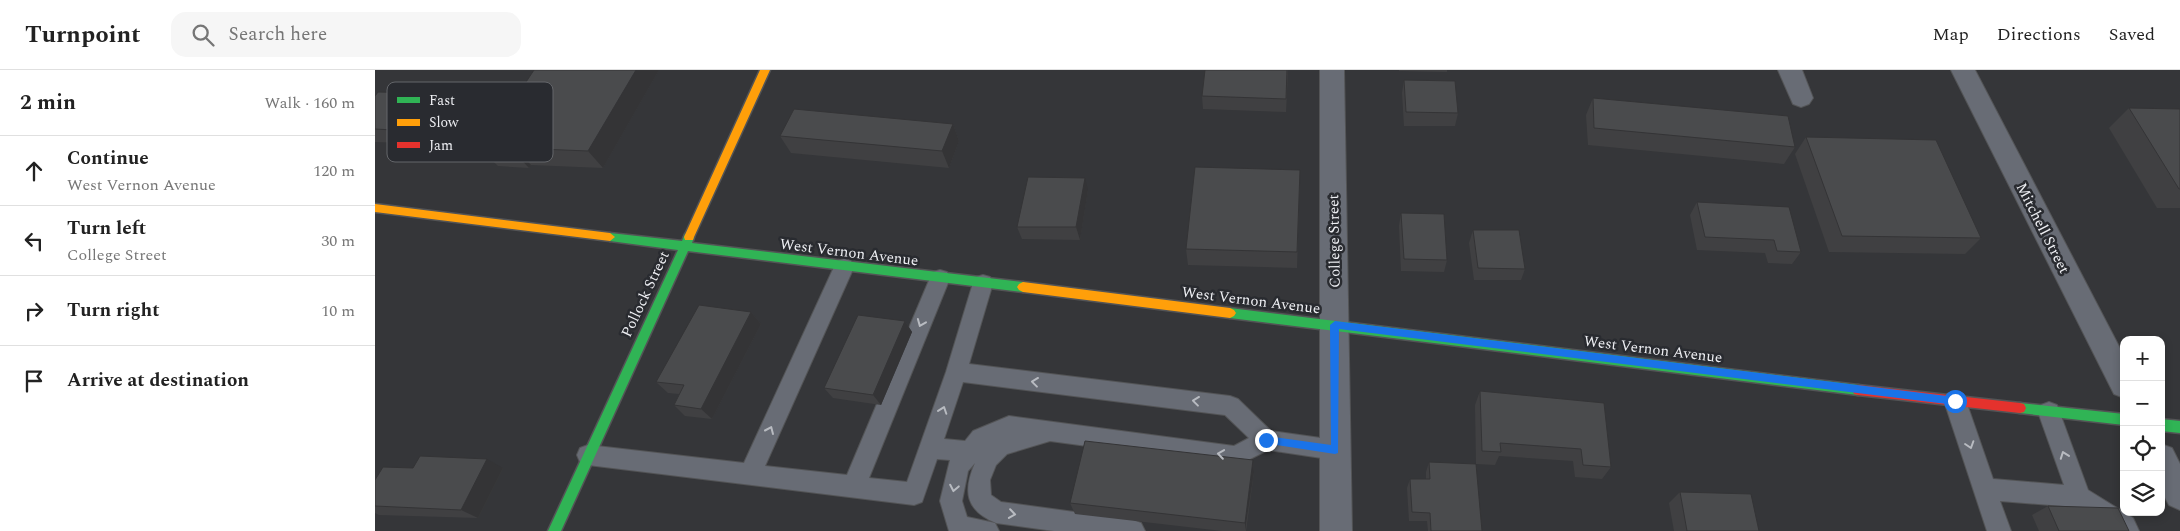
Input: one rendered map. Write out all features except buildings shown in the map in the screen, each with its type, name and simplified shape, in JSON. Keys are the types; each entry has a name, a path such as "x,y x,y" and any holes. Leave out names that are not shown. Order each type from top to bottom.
{"main road":[{"name":"Pollock Street","path":"554,531 765,70"},
{"name":"West Vernon Avenue","path":"375,208 844,267 2120,420"},
{"path":"2165,425 2180,427"}],"street":[{"name":"College Street","path":"1332,70 1336,531"},
{"path":"1790,70 1801,98"},
{"name":"Mitchell Street","path":"1963,70 2122,381"},
{"path":"2165,466 2180,495"}],"lane":[{"path":"750,475 844,267"},
{"path":"854,486 940,278"},
{"path":"589,455 914,494 956,372 983,283"},
{"path":"956,372 1230,406 1266,440 1335,450"},
{"path":"1955,401 1999,531"},
{"path":"2049,412 2079,497"},
{"path":"987,531 959,527 951,501 958,467 981,438 1009,426 1236,456 1266,440"},
{"path":"1055,431 1000,446 988,458 979,480 979,500 996,512 1133,531"},
{"path":"931,448 970,452"},
{"path":"1984,489 2079,497 2117,526"}],"traffic: fast":[{"path":"610,237 1023,287"},
{"path":"554,531 689,237"},
{"path":"1230,313 1858,390"},
{"path":"2020,408 2120,420"},
{"path":"2165,425 2180,427"}],"traffic: slow":[{"path":"689,237 765,70"},
{"path":"375,208 610,237"},
{"path":"1023,287 1230,313"}],"traffic: jam":[{"path":"1858,390 2020,408"}],"route":[{"path":"1266,440 1335,450 1335,325 1955,401"}]}
